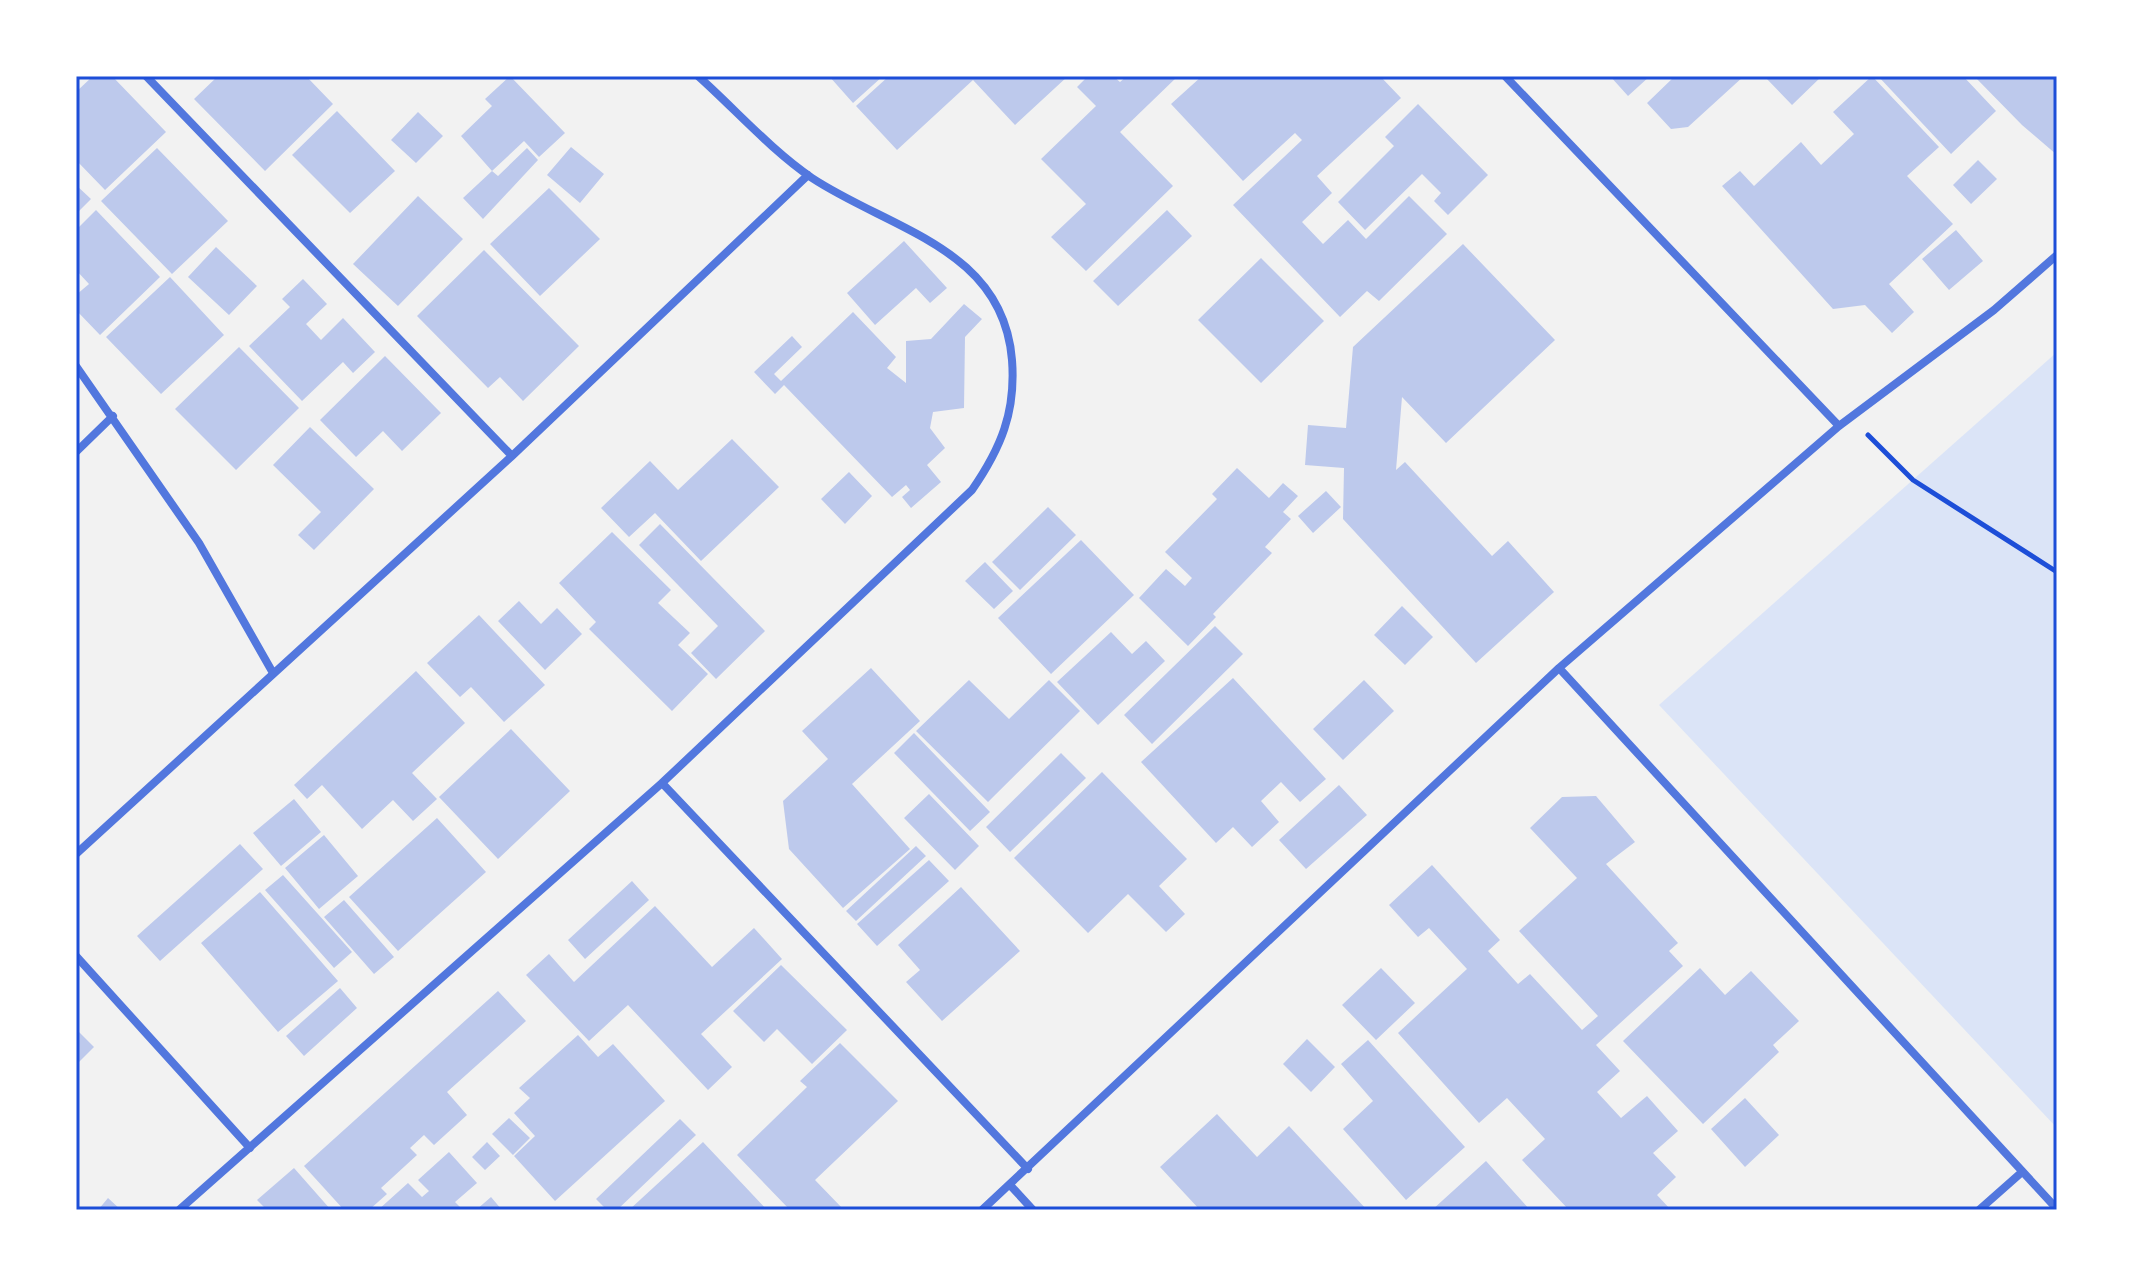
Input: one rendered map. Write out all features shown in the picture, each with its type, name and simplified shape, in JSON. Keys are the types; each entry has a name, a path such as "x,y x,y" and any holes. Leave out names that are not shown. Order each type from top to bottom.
{"street":[{"path":"146,76 512,456"},
{"path":"179,1210 662,783 972,490 996,454 1010,417 1014,383 1010,342 999,304 978,275 918,235 808,175 698,76"},
{"path":"1505,76 1839,426"},
{"path":"76,854 512,456 808,175"},
{"path":"982,1210 1559,668 1839,426 1994,310 2057,255"},
{"path":"76,366 199,543 273,673"},
{"path":"76,452 113,416"},
{"path":"1559,668 2057,1209"},
{"path":"662,783 1028,1169"},
{"path":"76,956 250,1148"},
{"path":"1979,1210 2022,1172"},
{"path":"1010,1185 1033,1210"}],"path":[{"path":"1850,417 1913,480 2057,572"}],"shaded area":[{"path":"2057,352 2057,1128 1659,705"}],"building":[{"path":"93,76 112,76 166,132 105,190 76,160 76,92"},
{"path":"218,76 306,76 333,104 265,171 194,99"},
{"path":"510,76 565,133 539,157 524,141 492,171 461,136 492,106 485,99"},
{"path":"829,76 883,76 853,103"},
{"path":"889,76 1068,76 1015,125 973,80 897,150 856,106"},
{"path":"1088,76 1113,76 1120,82 1127,76 1178,76 1120,132 1173,186 1086,271 1051,237 1086,204 1041,159 1096,106 1077,87"},
{"path":"1202,76 1380,76 1401,98 1317,176 1332,193 1302,222 1323,244 1348,220 1366,239 1409,196 1447,234 1379,301 1367,291 1340,317 1233,205 1302,140 1295,133 1243,181 1171,104"},
{"path":"1610,76 1650,76 1628,96"},
{"path":"1675,76 1744,76 1688,127 1671,129 1647,103"},
{"path":"1764,76 1822,76 1792,105"},
{"path":"1872,76 1939,147 1907,176 1953,224 1889,284 1914,312 1892,333 1865,305 1833,309 1722,186 1740,171 1754,186 1801,142 1821,165 1854,134 1833,112"},
{"path":"1878,76 1963,76 1996,111 1951,154"},
{"path":"1974,76 2057,76 2057,155 2022,125"},
{"path":"1418,104 1488,175 1448,215 1434,201 1441,193 1422,174 1365,230 1338,202 1394,146 1385,137"},
{"path":"337,111 395,171 350,213 292,155"},
{"path":"418,112 443,136 416,163 391,140"},
{"path":"571,147 604,174 580,203 547,175"},
{"path":"157,148 228,221 172,274 101,201"},
{"path":"527,148 538,160 483,219 463,198 492,171 498,176"},
{"path":"1978,160 1997,179 1971,204 1953,185"},
{"path":"76,185 91,199 76,214"},
{"path":"549,188 600,239 540,296 490,244"},
{"path":"418,196 463,239 398,306 353,264"},
{"path":"96,210 160,277 100,335 76,310 76,295 89,284 76,270 76,230"},
{"path":"1167,210 1192,236 1118,306 1093,281"},
{"path":"1956,230 1983,261 1949,290 1922,259"},
{"path":"904,241 947,288 930,303 916,288 875,325 847,293"},
{"path":"1463,244 1555,340 1446,443 1402,397 1396,470 1405,462 1492,556 1508,541 1554,592 1476,663 1343,519 1344,468 1305,465 1308,425 1346,428 1353,347"},
{"path":"216,247 257,286 229,315 188,277"},
{"path":"484,250 579,346 523,401 500,377 488,388 417,316"},
{"path":"1261,258 1324,321 1261,383 1198,320"},
{"path":"170,277 224,335 161,394 106,337"},
{"path":"303,279 327,304 306,324 321,340 343,318 375,352 353,373 343,362 302,401 249,346 290,307 282,299"},
{"path":"964,304 982,319 965,337 964,408 933,412 930,428 945,448 927,465 941,482 911,508 902,497 910,490 906,485 892,497 784,385 775,394 754,372 792,336 802,347 774,374 781,381 853,312 896,357 887,368 906,383 906,341 931,339"},
{"path":"239,347 299,408 236,470 175,409"},
{"path":"385,356 441,413 402,451 383,431 356,457 320,420"},
{"path":"310,427 374,489 314,550 298,535 321,512 273,465"},
{"path":"732,439 779,487 701,561 655,513 629,537 601,508 650,461 678,490"},
{"path":"1237,468 1269,498 1283,483 1298,496 1283,512 1291,519 1265,547 1272,553 1213,614 1216,617 1188,646 1139,598 1166,569 1185,586 1192,578 1165,552 1217,499 1212,494"},
{"path":"849,472 872,496 845,524 821,499"},
{"path":"1326,491 1341,507 1313,533 1298,516"},
{"path":"1048,507 1076,535 1020,590 992,562"},
{"path":"660,524 765,631 716,679 691,653 718,626 639,545"},
{"path":"612,532 671,590 658,603 690,633 678,645 708,674 672,711 589,629 596,622 559,583"},
{"path":"1081,540 1134,595 1051,674 998,618"},
{"path":"985,562 1013,591 994,609 965,581"},
{"path":"519,601 541,624 557,608 582,634 545,670 498,621"},
{"path":"1402,606 1433,637 1405,665 1374,635"},
{"path":"479,615 545,685 504,722 471,687 460,697 427,663"},
{"path":"1215,626 1243,654 1152,744 1124,715"},
{"path":"1111,632 1132,654 1146,641 1165,661 1098,725 1057,682"},
{"path":"871,668 920,721 852,784 910,849 843,908 789,849 783,801 828,759 802,731"},
{"path":"416,671 465,723 412,773 437,799 413,821 393,800 362,829 322,785 307,799 294,785"},
{"path":"1233,678 1326,779 1300,802 1281,782 1261,801 1279,822 1252,847 1233,827 1216,843 1141,762"},
{"path":"969,680 1009,719 1049,680 1080,711 988,802 916,731"},
{"path":"1364,680 1394,711 1343,760 1313,729"},
{"path":"511,729 570,791 498,859 439,797"},
{"path":"914,733 990,812 970,831 894,753"},
{"path":"1061,753 1086,778 1010,852 986,827"},
{"path":"1102,772 1187,859 1159,886 1185,914 1166,932 1128,894 1088,933 1014,858"},
{"path":"1339,785 1367,815 1306,869 1279,840"},
{"path":"929,794 979,846 955,870 904,818"},
{"path":"1596,796 1635,842 1606,864 1678,943 1669,951 1683,966 1596,1045 1620,1071 1597,1092 1621,1118 1647,1096 1678,1131 1653,1153 1676,1177 1657,1195 1671,1210 1569,1210 1522,1160 1545,1139 1507,1098 1479,1123 1398,1033 1467,969 1429,928 1418,937 1389,905 1432,865 1500,940 1488,951 1518,984 1530,974 1582,1030 1598,1016 1519,931 1577,878 1530,828 1562,797"},
{"path":"294,799 321,832 281,866 253,833"},
{"path":"437,818 486,872 398,951 349,897"},
{"path":"324,835 358,876 319,909 285,868"},
{"path":"240,844 263,869 160,961 137,936"},
{"path":"916,846 926,856 856,921 846,911"},
{"path":"929,860 949,881 877,946 857,924"},
{"path":"283,875 352,952 334,968 265,890"},
{"path":"632,881 649,900 585,959 568,940"},
{"path":"961,887 1020,951 942,1021 906,982 920,970 898,945"},
{"path":"260,892 338,981 278,1032 201,943"},
{"path":"344,900 394,957 374,974 324,917"},
{"path":"655,906 712,967 754,928 782,959 701,1034 732,1067 708,1090 628,1005 589,1041 526,975 549,954 574,982"},
{"path":"781,965 847,1030 812,1064 777,1029 764,1042 733,1011"},
{"path":"1381,968 1415,1003 1376,1040 1342,1005"},
{"path":"1700,968 1725,995 1751,971 1799,1021 1773,1045 1779,1052 1703,1124 1623,1041"},
{"path":"340,988 357,1008 304,1056 286,1036"},
{"path":"498,991 526,1021 447,1092 467,1115 434,1145 424,1135 410,1148 417,1155 381,1188 387,1194 369,1210 344,1210 304,1166"},
{"path":"76,1029 94,1047 76,1065"},
{"path":"578,1035 598,1057 613,1044 665,1101 555,1201 514,1156 535,1136 514,1113 530,1098 519,1088"},
{"path":"1307,1039 1335,1067 1311,1092 1283,1064"},
{"path":"1368,1040 1465,1147 1406,1200 1343,1129 1373,1101 1341,1064"},
{"path":"840,1043 898,1101 815,1180 844,1210 790,1210 737,1155 807,1087 800,1081"},
{"path":"1745,1098 1779,1135 1745,1167 1711,1129"},
{"path":"1217,1114 1257,1157 1289,1126 1367,1210 1200,1210 1160,1167"},
{"path":"509,1118 530,1138 513,1155 492,1134"},
{"path":"680,1119 696,1135 617,1210 607,1210 596,1199"},
{"path":"487,1142 500,1156 485,1170 472,1157"},
{"path":"703,1142 767,1210 629,1210"},
{"path":"449,1152 477,1183 455,1202 463,1210 378,1210 408,1183 422,1197 429,1191 418,1180"},
{"path":"1486,1161 1530,1210 1432,1210"},
{"path":"294,1168 331,1210 267,1210 257,1200"},
{"path":"491,1197 502,1210 476,1210"},
{"path":"108,1198 121,1210 98,1210"}]}
